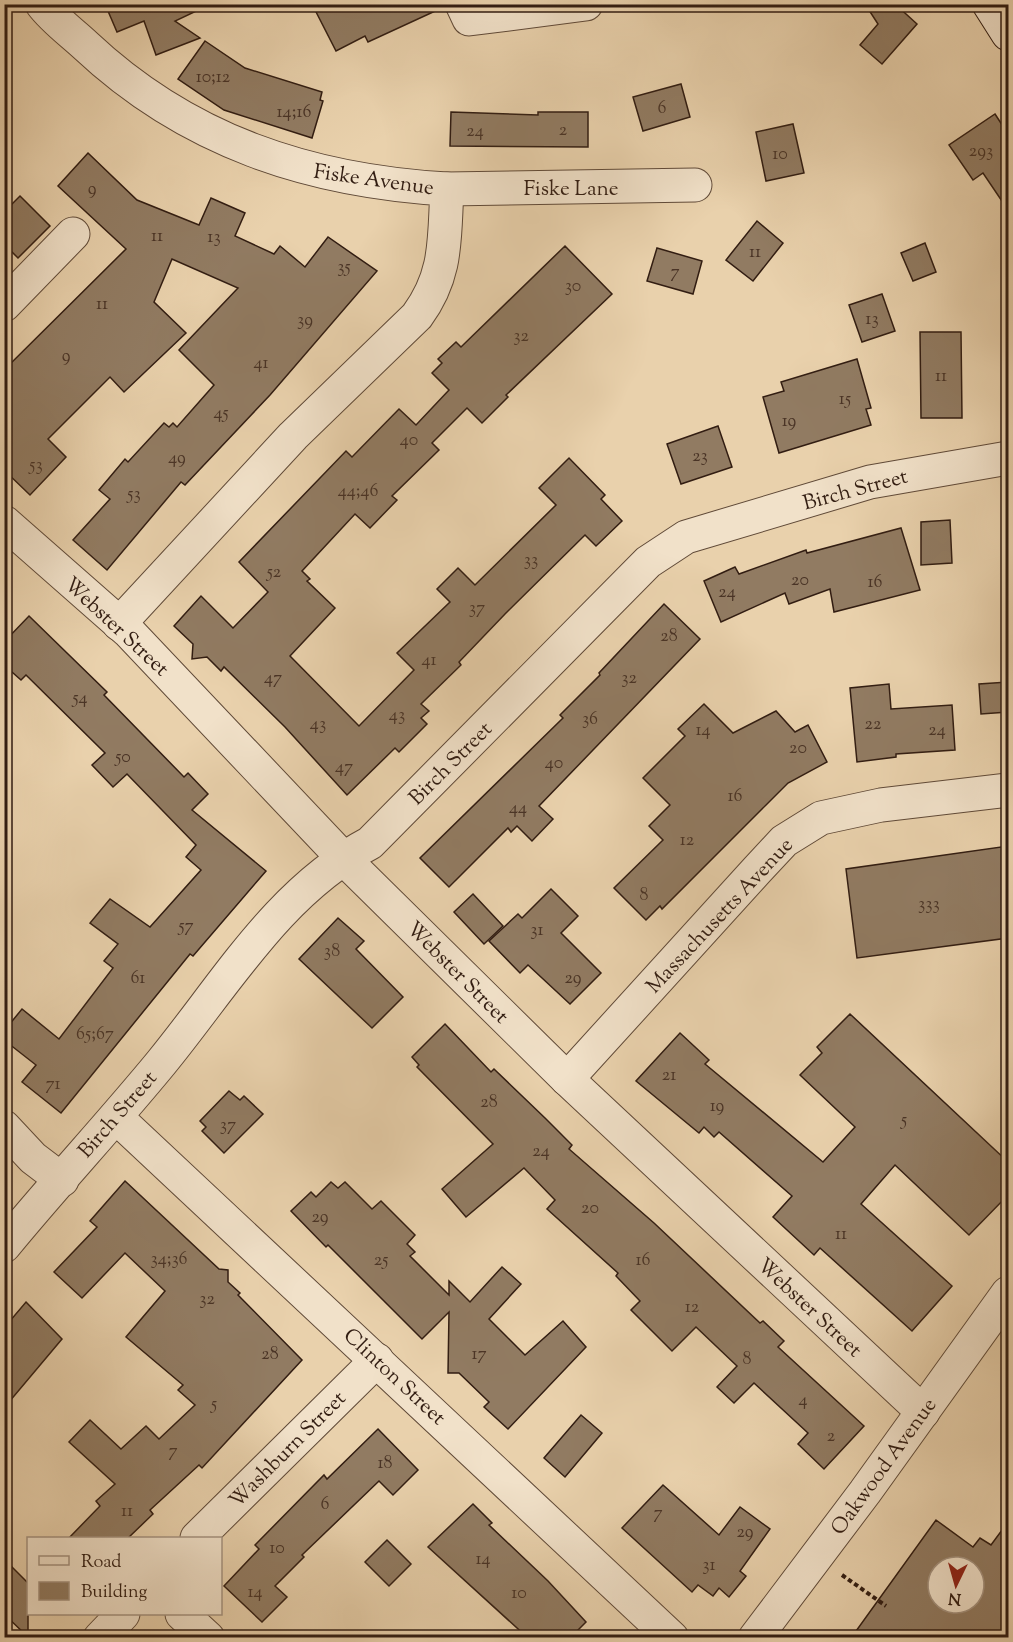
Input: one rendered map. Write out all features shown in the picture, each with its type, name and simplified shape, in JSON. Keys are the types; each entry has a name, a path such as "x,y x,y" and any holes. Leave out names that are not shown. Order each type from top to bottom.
{"street":[{"name":"Fiske Avenue","path":"42,4 94,54 137,89 162,106 215,133 290,165 374,183 447,189 439,274 433,294 417,316 293,436 119,624"},
{"path":"462,4 469,19 586,4"},
{"path":"988,4 1008,34"},
{"name":"Fiske Lane","path":"447,189 695,185"},
{"path":"4,305 73,234"},
{"name":"Birch Street","path":"4,1246 116,1117 248,951 319,875 370,843 648,562 686,537 870,482 1008,458"},
{"name":"Webster Street","path":"4,522 119,624 343,858 567,1079 922,1412"},
{"name":"Massachusetts Avenue","path":"567,1079 784,841 821,818 858,810 1008,790"},
{"name":"Clinton Street","path":"116,1117 672,1638"},
{"path":"4,1128 33,1158 62,1180"},
{"name":"Oakwood Avenue","path":"755,1638 1008,1293"},
{"name":"Washburn Street","path":"199,1537 377,1360"},
{"path":"100,1638 122,1615"},
{"path":"183,1615 208,1638"}],"building":[{"path":"105,4 211,4 175,21 200,38 156,55 144,21 117,32"},
{"path":"312,4 444,4 444,7 368,42 365,36 336,51"},
{"path":"865,4 895,4 917,24 882,64 860,45 878,24"},
{"path":"205,41 245,68 322,92 320,100 323,101 312,138 224,110 178,79"},
{"path":"681,84 690,117 643,131 633,97"},
{"path":"451,112 538,115 538,112 588,112 588,147 450,146"},
{"path":"995,114 1008,134 1008,210 983,173 973,180 949,145"},
{"path":"793,124 804,173 766,181 756,132"},
{"path":"88,153 137,200 199,225 211,198 245,213 235,236 274,254 280,246 305,267 328,237 377,271 270,395 185,485 181,482 107,570 73,540 110,499 99,490 125,459 128,462 164,423 169,427 173,423 177,427 214,385 179,350 238,288 172,259 154,302 186,333 124,392 110,377 48,439 66,457 30,495 4,470 4,370 126,249 58,186"},
{"path":"20,196 50,226 18,258 4,244 4,212"},
{"path":"757,221 783,243 753,281 726,260"},
{"path":"925,243 936,272 913,281 901,253"},
{"path":"565,246 612,294 506,395 508,397 482,423 467,408 432,443 439,450 392,496 397,500 370,528 355,514 302,571 310,579 307,581 335,608 290,656 359,726 414,670 397,653 450,602 437,589 458,568 475,585 556,505 539,488 569,458 605,495 601,499 622,521 596,546 585,535 505,614 459,662 461,665 421,704 429,711 421,718 427,724 399,752 395,748 347,795 285,727 224,667 221,671 207,657 192,659 193,644 174,626 201,596 233,628 268,592 239,562 346,451 352,457 399,409 416,425 449,390 432,373 442,363 438,359 456,342 461,347"},
{"path":"657,248 702,261 693,294 647,281"},
{"path":"882,294 895,331 862,342 849,305"},
{"path":"920,332 961,332 962,418 921,418"},
{"path":"857,359 871,408 866,409 871,425 779,453 763,397 784,391 781,382"},
{"path":"718,426 732,467 681,484 667,444"},
{"path":"950,520 952,563 921,565 921,522"},
{"path":"901,528 920,590 834,612 830,589 789,604 785,593 721,622 704,581 735,567 739,574 806,550 807,553"},
{"path":"664,604 700,639 539,806 553,819 532,841 517,826 511,832 508,828 449,887 420,858 563,718 560,715 600,675 599,673"},
{"path":"29,616 107,692 104,695 184,777 188,773 208,794 192,810 266,871 193,956 190,954 61,1113 22,1082 36,1065 4,1040 4,1031 22,1009 59,1039 113,968 104,961 118,944 90,923 110,899 150,927 201,870 186,857 196,845 127,774 113,787 92,765 105,753 26,675 21,680 4,665 4,642"},
{"path":"1008,682 1008,712 981,714 979,684"},
{"path":"889,684 891,709 952,705 955,750 896,754 896,757 857,762 850,688"},
{"path":"704,704 733,733 776,711 795,732 808,725 827,762 788,783 662,909 660,906 646,920 614,888 663,840 649,826 670,805 643,778 685,736 678,729"},
{"path":"1008,846 1008,938 857,958 846,869"},
{"path":"551,889 578,916 561,933 601,973 570,1004 528,965 520,973 489,941 518,914 522,918"},
{"path":"473,894 503,926 484,944 454,912"},
{"path":"338,918 364,941 356,949 403,997 372,1028 299,959"},
{"path":"850,1014 1008,1162 1008,1195 969,1235 895,1165 861,1204 952,1286 912,1331 820,1248 814,1255 773,1217 792,1196 719,1132 714,1137 704,1127 699,1133 636,1081 680,1033 709,1060 705,1064 823,1162 855,1127 800,1075 822,1053 817,1047"},
{"path":"445,1024 491,1072 494,1069 572,1145 569,1149 654,1223 760,1323 763,1321 784,1341 778,1347 864,1426 824,1469 798,1444 808,1433 754,1383 734,1403 717,1387 737,1366 696,1327 672,1351 631,1310 640,1301 616,1276 618,1273 547,1209 555,1200 524,1168 466,1217 442,1189 493,1144 417,1067 419,1065 412,1057"},
{"path":"229,1091 240,1100 244,1096 263,1114 224,1153 202,1131 206,1127 200,1121"},
{"path":"125,1181 219,1269 228,1270 228,1282 240,1293 238,1295 302,1360 202,1468 199,1465 150,1510 153,1514 129,1537 70,1537 100,1506 96,1501 115,1484 69,1442 90,1420 121,1449 146,1426 159,1439 195,1405 178,1390 183,1385 126,1337 165,1291 125,1253 82,1298 54,1272 97,1227 90,1221"},
{"path":"331,1182 338,1188 345,1182 372,1209 381,1201 415,1235 407,1244 415,1252 410,1256 449,1295 449,1281 470,1302 502,1267 521,1284 489,1319 525,1355 563,1321 586,1347 508,1429 484,1407 489,1402 459,1373 448,1373 449,1312 422,1339 291,1211 311,1192 316,1197"},
{"path":"26,1302 62,1339 4,1408 4,1328"},
{"path":"581,1415 602,1433 565,1477 544,1458"},
{"path":"378,1429 418,1470 393,1495 379,1481 302,1555 304,1557 275,1586 287,1597 262,1622 224,1586 259,1549 255,1545 324,1475 327,1479"},
{"path":"663,1485 719,1535 740,1507 770,1529 740,1571 746,1576 729,1597 719,1588 713,1596 698,1585 692,1592 622,1528"},
{"path":"473,1504 492,1523 489,1525 548,1581 586,1622 570,1638 528,1638 428,1547"},
{"path":"936,1520 973,1547 980,1538 991,1545 1008,1522 1008,1638 851,1638"},
{"path":"387,1540 411,1564 389,1586 365,1562"},
{"path":"4,1559 27,1582 28,1637 4,1614"}]}
